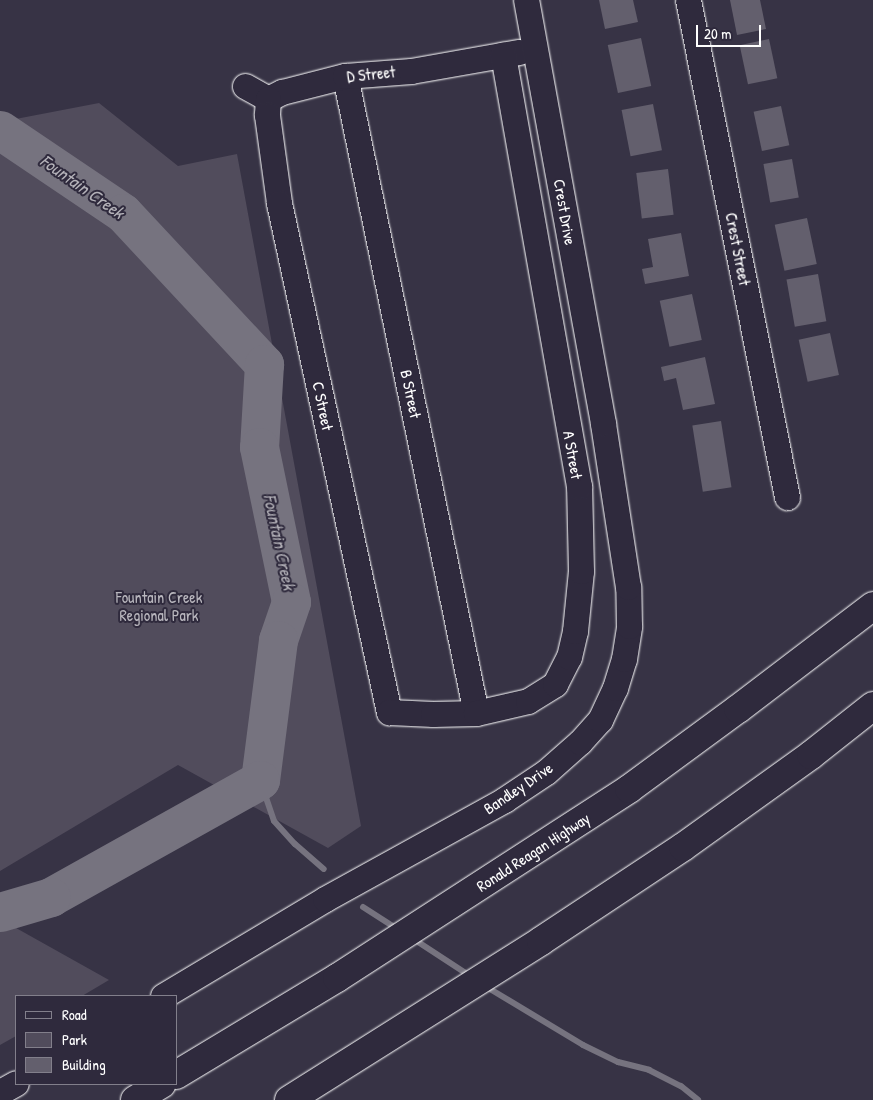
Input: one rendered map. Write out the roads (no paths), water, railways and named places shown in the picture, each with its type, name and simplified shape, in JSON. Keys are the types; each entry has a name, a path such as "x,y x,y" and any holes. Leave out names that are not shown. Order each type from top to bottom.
{"highway":[{"name":"Ronald Reagan Highway","path":"178,1074 372,956 629,789 873,606"},
{"path":"289,1100 426,1015 683,847 873,706"},
{"path":"135,1100 160,1085"}],"street":[{"name":"Crest Drive","path":"526,0 603,423"},
{"name":"Crest Street","path":"688,0 787,498"},
{"name":"D Street","path":"268,99 282,92 346,76 411,71 502,54 535,50"},
{"name":"A Street","path":"389,712 476,713 528,701 555,684 569,657 575,631 581,570 579,486 502,54"},
{"name":"B Street","path":"346,76 476,713"},
{"path":"245,86 268,99"},
{"name":"C Street","path":"268,99 267,114 279,203 389,712"},
{"name":"Bandley Drive","path":"165,995 325,899 504,800 546,772 580,742 600,720 615,688 624,658 629,626 628,587 603,423"},
{"path":"0,1092 15,1084"}],"waterway":[{"name":"Fountain Creek","path":"0,130 123,213 264,364 259,447 291,602 278,640 260,780 51,897 0,912"},
{"path":"260,780 274,821 295,844 324,869"},
{"path":"363,907 399,930"},
{"path":"412,938 470,976"},
{"path":"485,986 583,1045 618,1062 649,1070 681,1086 698,1100"}],"park label":[{"name":"Fountain Creek Regional Park","path":"159,606"}]}
